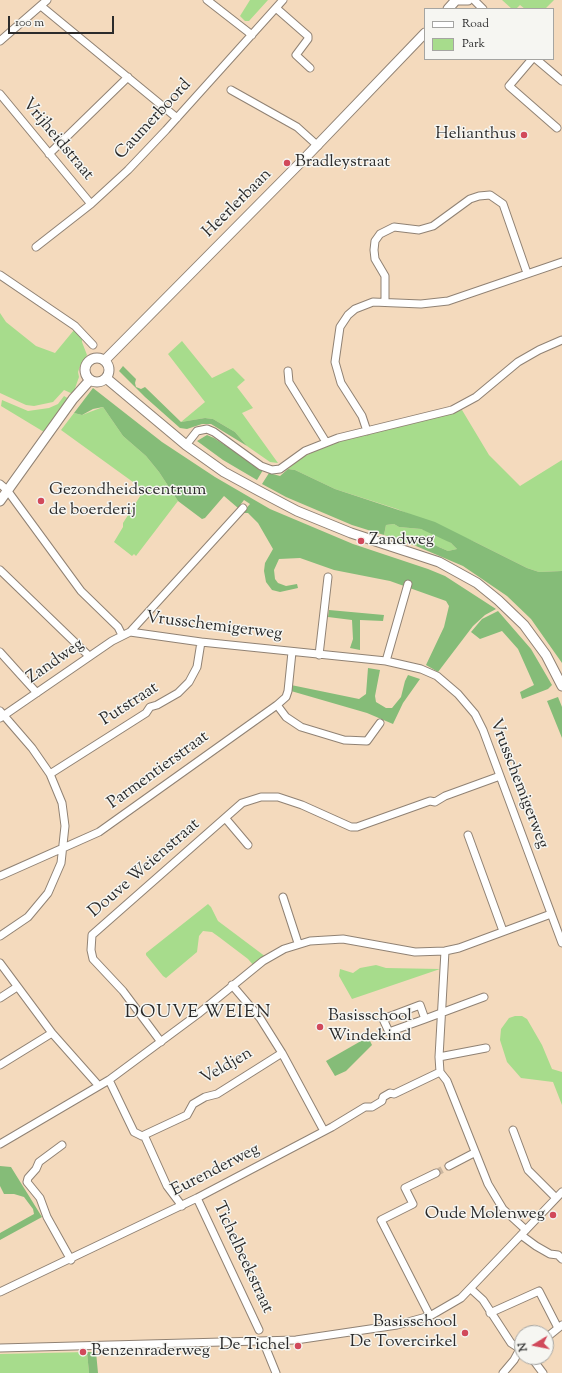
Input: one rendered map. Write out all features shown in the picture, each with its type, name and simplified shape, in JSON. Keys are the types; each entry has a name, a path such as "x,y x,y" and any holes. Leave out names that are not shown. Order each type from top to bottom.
{"street":[{"path":"207,0 252,35"},
{"name":"Caumerboord","path":"36,247 91,204 128,170 283,0"},
{"path":"449,8 458,0 468,0"},
{"path":"474,0 482,8"},
{"path":"0,41 44,3 177,118"},
{"path":"276,8 308,36 308,39 296,55 310,68"},
{"name":"Heerlerbaan","path":"105,360 318,146 424,34"},
{"path":"531,60 508,86 557,128"},
{"path":"537,60 562,81"},
{"path":"49,154 128,77"},
{"path":"231,90 297,127 318,146"},
{"name":"Vrijheidstraat","path":"0,94 91,204"},
{"path":"385,302 385,276 375,260 374,250 375,241 380,234 394,227 419,230 434,226 470,200 479,196 490,195 503,204 527,273"},
{"path":"367,431 362,416 338,377 335,362 338,334 343,322 355,308 367,303 385,302 436,304 458,298 562,262"},
{"path":"0,275 75,326 93,345"},
{"path":"186,445 197,431 207,429 214,432 262,466 272,470 280,469 306,451 326,442 452,410 476,397 518,362 539,350 562,340"},
{"path":"98,357 105,360 109,369 106,378 99,382 90,380 85,372 88,361 98,357"},
{"path":"288,371 289,382 326,442"},
{"path":"106,378 186,445 224,472 297,511 351,533 439,562 465,576 498,600 524,625 546,655 562,686"},
{"path":"0,501 4,487 73,399 90,380"},
{"path":"4,487 81,591 118,627 122,635"},
{"name":"Zandweg","path":"2,715 37,693 89,656 122,635 130,632 243,508"},
{"path":"0,570 89,656"},
{"path":"319,655 328,577"},
{"path":"386,661 408,584"},
{"name":"Vrusschemigerweg","path":"130,632 201,642 386,661 421,669 437,676 458,694 475,714 483,730 562,943"},
{"name":"Putstraat","path":"50,774 146,713 150,707 158,705 178,692 189,682 197,667 201,642"},
{"path":"0,652 37,693"},
{"name":"Parmentierstraat","path":"0,876 99,832 277,705 286,698 288,691 292,652"},
{"path":"277,705 286,717 301,728 344,740 367,741 380,723"},
{"path":"0,936 28,917 42,902 57,874 63,849 64,814 59,793 50,774 32,748 2,715"},
{"name":"Douve Weienstraat","path":"161,1042 123,991 93,959 91,950 92,936 242,804 267,796 278,797 302,805 343,824 357,827 430,801 435,802 445,796 500,776"},
{"name":"Douve Weienstraat","path":"226,819 248,845"},
{"path":"468,835 503,931"},
{"path":"283,898 298,943"},
{"path":"0,1144 109,1080 161,1042 232,985 275,953 298,943 343,939 415,952 445,951 459,948 551,914"},
{"path":"445,951 439,1057 440,1072 448,1081 474,1153 488,1184 504,1209 524,1232 550,1254 561,1255"},
{"path":"0,963 52,1032 99,1086"},
{"path":"232,985 260,1018 282,1053 324,1131"},
{"path":"0,998 17,987"},
{"path":"425,1019 420,1004 383,1018 389,1032 425,1019 484,997"},
{"path":"0,1065 52,1032"},
{"path":"439,1057 486,1048"},
{"name":"Veldjen","path":"144,1135 187,1115 193,1104 205,1097 217,1094 282,1053"},
{"name":"Eurenderweg","path":"0,1292 71,1260 182,1206 324,1131 365,1107 372,1106 382,1101 383,1097 390,1093 394,1094 440,1072"},
{"path":"109,1080 134,1132 138,1136 144,1135 167,1186 182,1206"},
{"path":"513,1130 528,1170 556,1198"},
{"path":"62,1145 38,1162 36,1170 28,1178 27,1182 40,1198 47,1218 71,1260"},
{"path":"449,1166 474,1153"},
{"path":"430,1316 381,1220 413,1204 406,1188 436,1173"},
{"path":"0,1348 296,1340 397,1325 430,1316 452,1304 471,1289 562,1192"},
{"name":"Tichelbeekstraat","path":"197,1198 259,1330"},
{"path":"471,1289 483,1300 490,1313 511,1343 514,1345"},
{"path":"490,1313 539,1291 560,1326"},
{"name":"Tichelbeekstraat","path":"263,1341 276,1373"},
{"path":"503,1373 514,1360"}],"green space":[{"path":"250,0 268,0 249,21 245,21 240,16"},
{"path":"502,0 554,0 546,8 524,8 520,5 517,8 511,8"},
{"path":"0,313 6,322 36,346 55,353 74,330 82,339 87,355 80,366 78,372 79,377 73,394 64,390 53,402 34,406 26,405 0,393"},
{"path":"182,341 212,378 233,368 245,380 237,387 253,408 242,413 278,463 270,462 247,446 235,432 213,419 205,418 181,422 205,402 168,354"},
{"path":"123,366 136,379 136,387 141,389 145,387 181,422 205,418 213,419 235,432 247,446 211,424 202,424 187,429 180,428 145,397 119,371"},
{"path":"93,388 162,442 215,477 270,509 353,544 445,576 496,609 485,615 473,626 438,672 426,665 444,627 449,606 446,601 390,581 334,570 300,558 279,559 274,570 275,579 278,583 286,586 297,584 298,588 280,592 272,590 266,582 264,571 265,563 273,549 258,523 248,513 242,513 250,504 244,500 238,508 224,496 205,518 202,519 178,501 159,472 146,456 123,436 103,407 93,409 82,415 74,413"},
{"path":"64,396 69,399 44,432 1,406 2,400 28,411 49,408 58,404"},
{"path":"103,407 123,436 146,456 159,472 178,501 136,556 134,554 132,556 114,542 123,527 123,523 144,490 61,430 74,413 82,415"},
{"path":"462,410 489,455 520,486 562,460 562,571 539,572 527,568 475,542 397,509 335,489 295,470 288,469 301,458 333,442"},
{"path":"207,435 263,470 257,480 223,460 197,441"},
{"path":"288,469 295,470 335,489 435,522 527,568 539,572 562,571 562,663 531,619 507,596 463,566 416,546 419,540 423,540 448,551 457,549 451,543 421,529 399,527 394,524 386,525 384,535 352,525 286,497 262,484 269,473 280,476"},
{"path":"394,524 399,527 421,529 438,535 451,543 457,549 448,551 439,547 417,542 416,546 384,535 386,525"},
{"path":"329,610 384,615 383,621 360,620 360,650 350,648 353,639 352,620 328,617"},
{"path":"498,611 531,649 552,685 548,689 522,699 520,692 534,685 518,649 502,631 480,639 471,632 482,619"},
{"path":"368,668 380,670 375,696 376,702 386,708 392,708 401,697 408,675 420,679 403,703 393,724 367,713 291,691 291,685 359,699 366,694"},
{"path":"558,697 562,707 562,738 547,701"},
{"path":"208,904 218,921 266,957 254,966 248,959 212,932 203,931 199,936 197,952 166,978 146,955 146,953"},
{"path":"376,965 386,968 440,969 352,999 339,976 340,969 353,973 360,968"},
{"path":"522,1016 527,1019 542,1045 552,1069 562,1072 562,1105 553,1082 521,1078 507,1062 500,1040 501,1029 509,1018"},
{"path":"368,1037 372,1045 346,1071 335,1076 326,1061"},
{"path":"0,1166 11,1167 42,1217 0,1240 0,1233 34,1214 33,1209 24,1197 14,1194 4,1194 0,1186"},
{"path":"87,1352 89,1373 0,1373 0,1354"},
{"path":"87,1352 96,1352 98,1373 89,1373"}],"tunnel":[{"path":"436,1173 449,1166"}],"place":[{"name":"Helianthus","path":"524,135"},
{"name":"Bradleystraat","path":"287,163"},
{"name":"Gezondheidscentrum de boerderij","path":"41,501"},
{"name":"Zandweg","path":"361,541"},
{"name":"Basisschool Windekind","path":"320,1027"},
{"name":"Oude Molenweg","path":"553,1215"},
{"name":"Basisschool De Tovercirkel","path":"465,1333"},
{"name":"De Tichel","path":"298,1346"},
{"name":"Benzenraderweg","path":"83,1352"}],"district":[{"name":"DOUVE WEIEN","path":"198,1014"}]}
